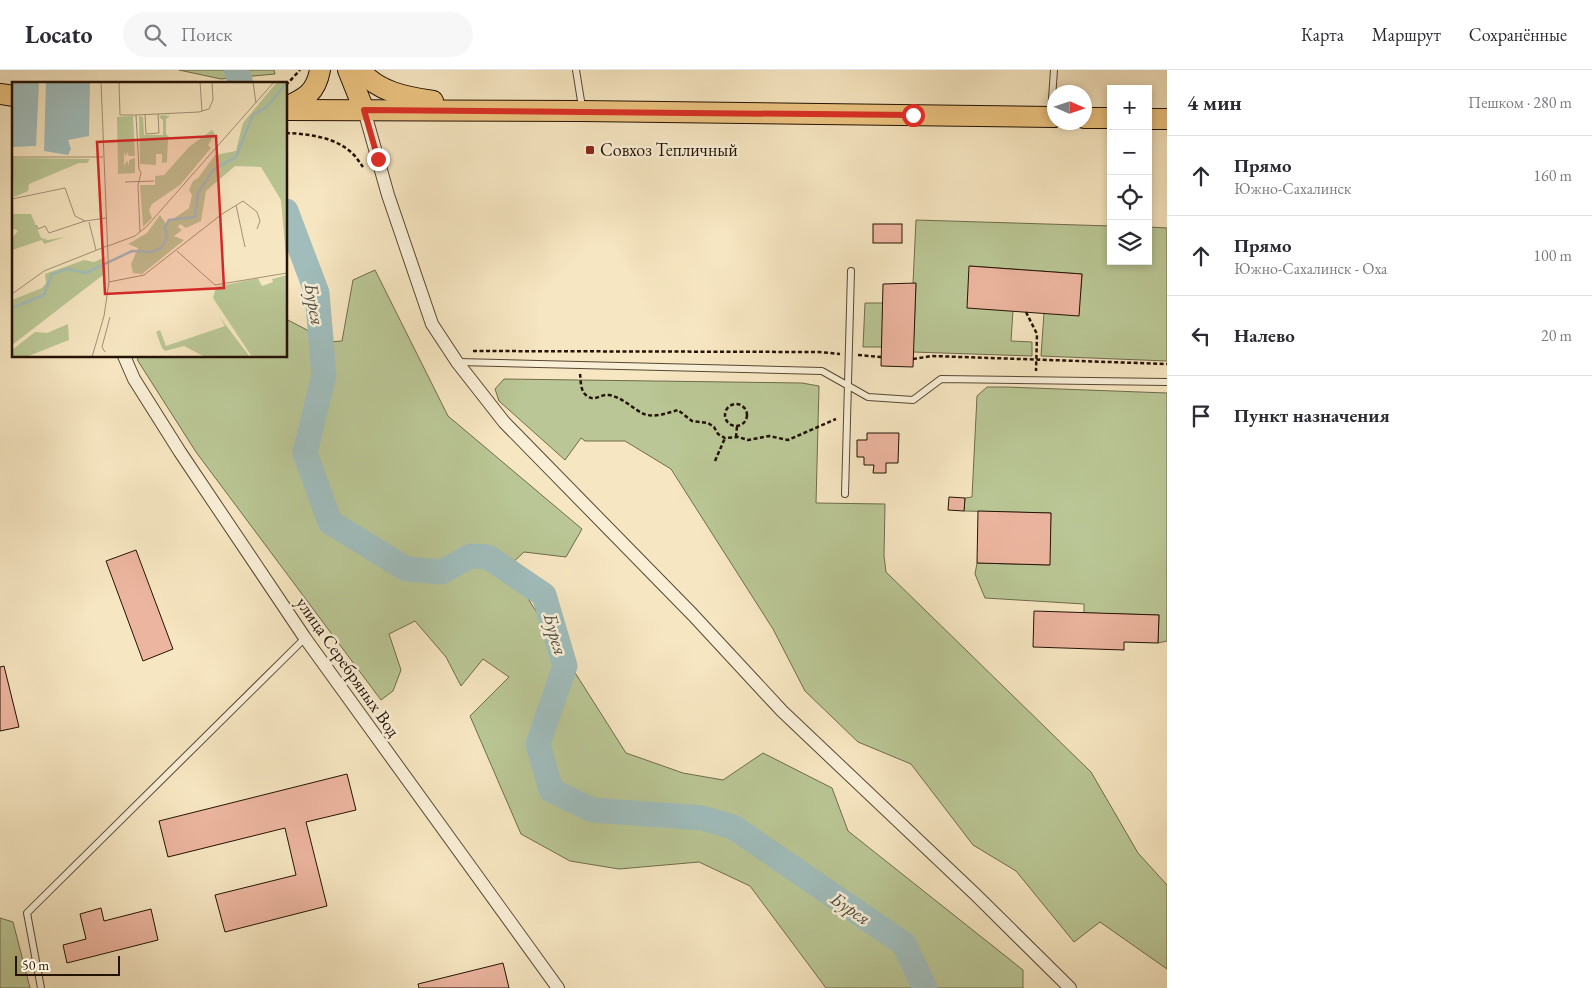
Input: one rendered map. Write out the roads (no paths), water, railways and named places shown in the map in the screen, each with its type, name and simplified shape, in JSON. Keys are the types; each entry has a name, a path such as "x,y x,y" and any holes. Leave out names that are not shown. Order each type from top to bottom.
{"main road":[{"path":"288,108 302,100 317,84 320,70"},
{"path":"348,70 364,110"},
{"path":"360,70 368,79 388,91 418,99 494,110"},
{"path":"288,109 1047,117"},
{"path":"1092,118 1107,118"},
{"path":"1152,119 1167,119"}],"street":[{"path":"364,110 388,195 432,324 457,362 504,422 692,615 782,711 1070,988"},
{"name":"улица Серебряных Вод","path":"125,358 134,379 180,452 305,638 558,988"}],"lane":[{"path":"576,70 582,111"},
{"path":"1053,85 1054,70"},
{"path":"845,494 851,271"},
{"path":"457,362 822,371 868,397 913,400 941,379 1167,382"},
{"path":"41,988 27,914 305,638"}],"waterway":[{"name":"Бурея","path":"236,70 240,82"},
{"name":"Бурея","path":"288,216 317,293 324,375 305,453 330,522 406,569 442,572 470,556 488,557 544,595 565,666 538,744 551,790 592,810 702,818 733,827 904,944 925,988"}],"place":[{"name":"Совхоз Тепличный","path":"590,150"}]}
